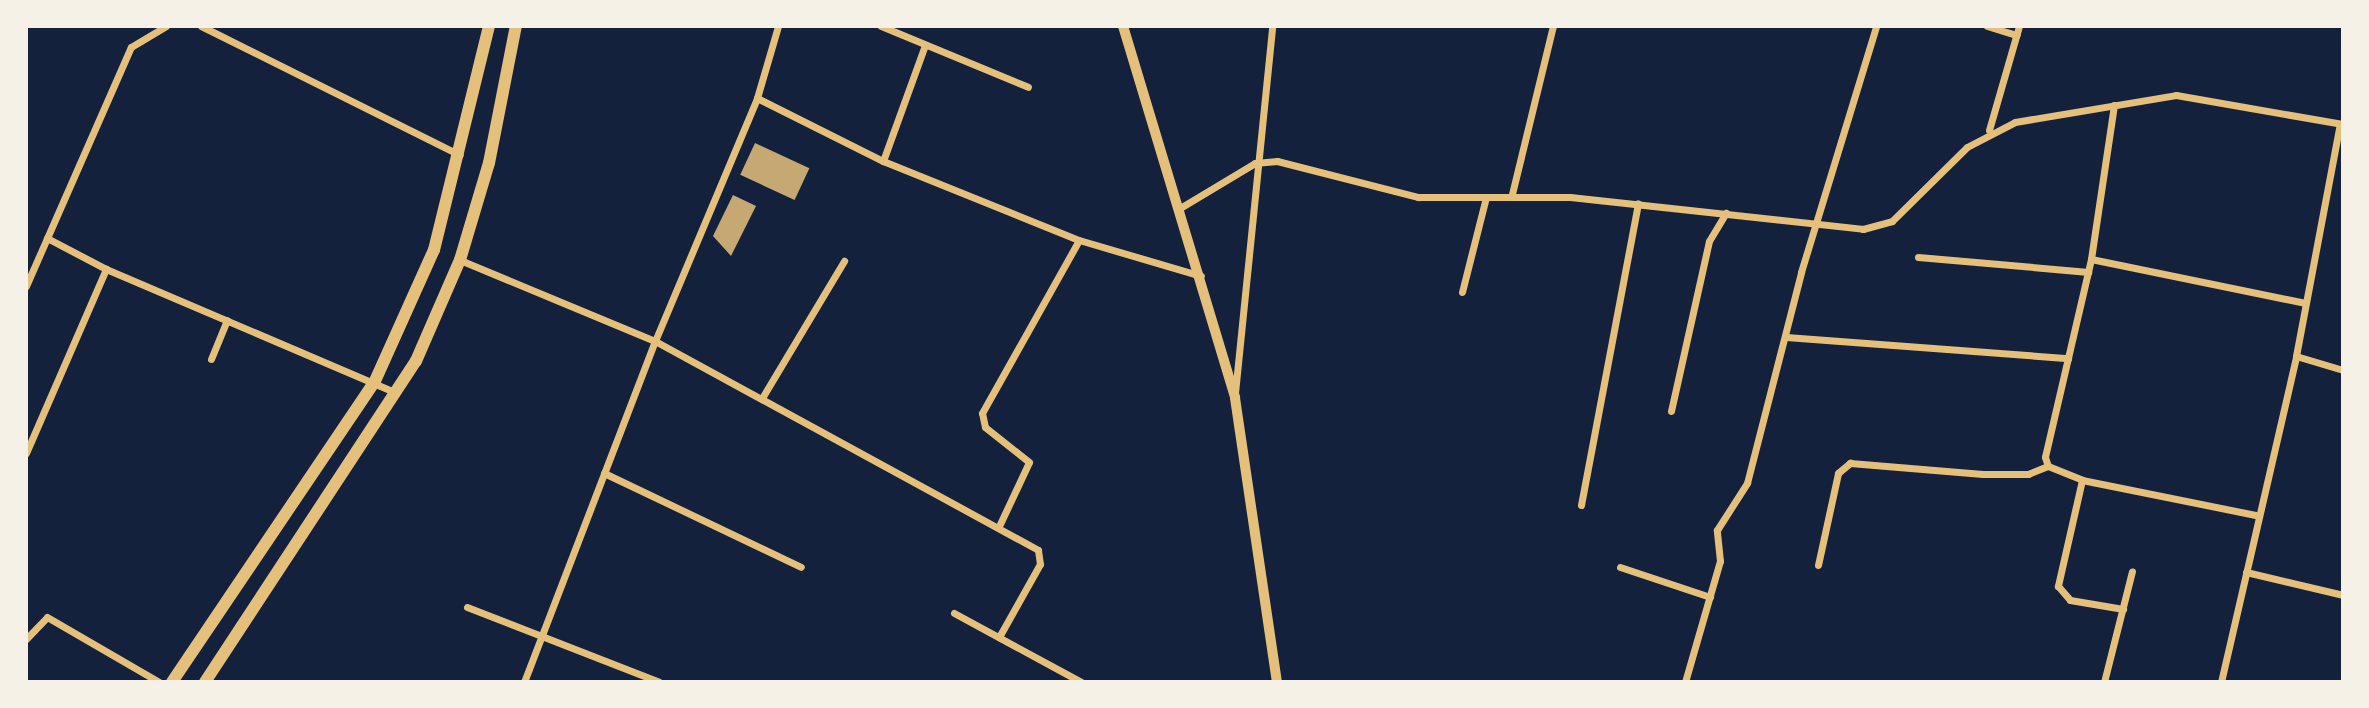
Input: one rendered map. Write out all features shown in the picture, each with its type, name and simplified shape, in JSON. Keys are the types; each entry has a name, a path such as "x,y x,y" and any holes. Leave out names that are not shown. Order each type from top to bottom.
{"highway":[{"path":"172,682 375,381 434,250 461,156 489,26"},
{"path":"205,682 397,393 460,260 489,163 516,26"}],"street":[{"path":"26,286 131,47 166,26"},
{"path":"201,26 461,156"},
{"path":"524,682 654,341 757,98 778,26"},
{"path":"881,26 1028,87"},
{"path":"1124,26 1201,276 1235,398 1277,682"},
{"path":"1235,398 1255,163 1272,26"},
{"path":"1512,194 1553,26"},
{"path":"1685,682 1720,561 1717,530 1747,483 1786,337 1876,26"},
{"path":"1987,26 2017,35"},
{"path":"1989,131 2020,26"},
{"path":"883,161 925,45"},
{"path":"1180,208 1255,163 1295,163 1418,197 1486,197 1512,194 1638,203 1863,229 1892,220 1989,131 2176,95 2211,98 2342,124 2296,356 2256,515 2221,682"},
{"path":"757,98 883,161 1079,240 1201,276"},
{"path":"2048,466 2068,358 2091,259 2114,105"},
{"path":"1462,292 1486,197"},
{"path":"1581,505 1638,203"},
{"path":"1671,411 1709,241 1726,213"},
{"path":"47,238 106,269 375,381 397,393"},
{"path":"1000,524 1029,462 985,427 982,413 1079,240"},
{"path":"1918,257 2088,272"},
{"path":"2091,259 2306,303"},
{"path":"460,260 654,341 1000,524 1041,556 999,637"},
{"path":"762,398 844,261"},
{"path":"26,453 106,269"},
{"path":"211,359 227,320"},
{"path":"1786,337 2068,358"},
{"path":"2296,356 2343,370"},
{"path":"1818,565 1838,473 1850,463 1983,474 2028,474 2048,466 2082,480 2256,515"},
{"path":"604,473 801,567"},
{"path":"2082,480 2058,586 2070,600 2123,609"},
{"path":"1619,567 1710,597"},
{"path":"2104,682 2133,570"},
{"path":"2246,572 2343,595"},
{"path":"467,607 659,682"},
{"path":"954,613 1081,682"},
{"path":"26,639 47,617 159,682"}],"building":[{"path":"755,143 809,168 795,200 740,175"},
{"path":"733,195 756,206 731,256 713,236"}]}
